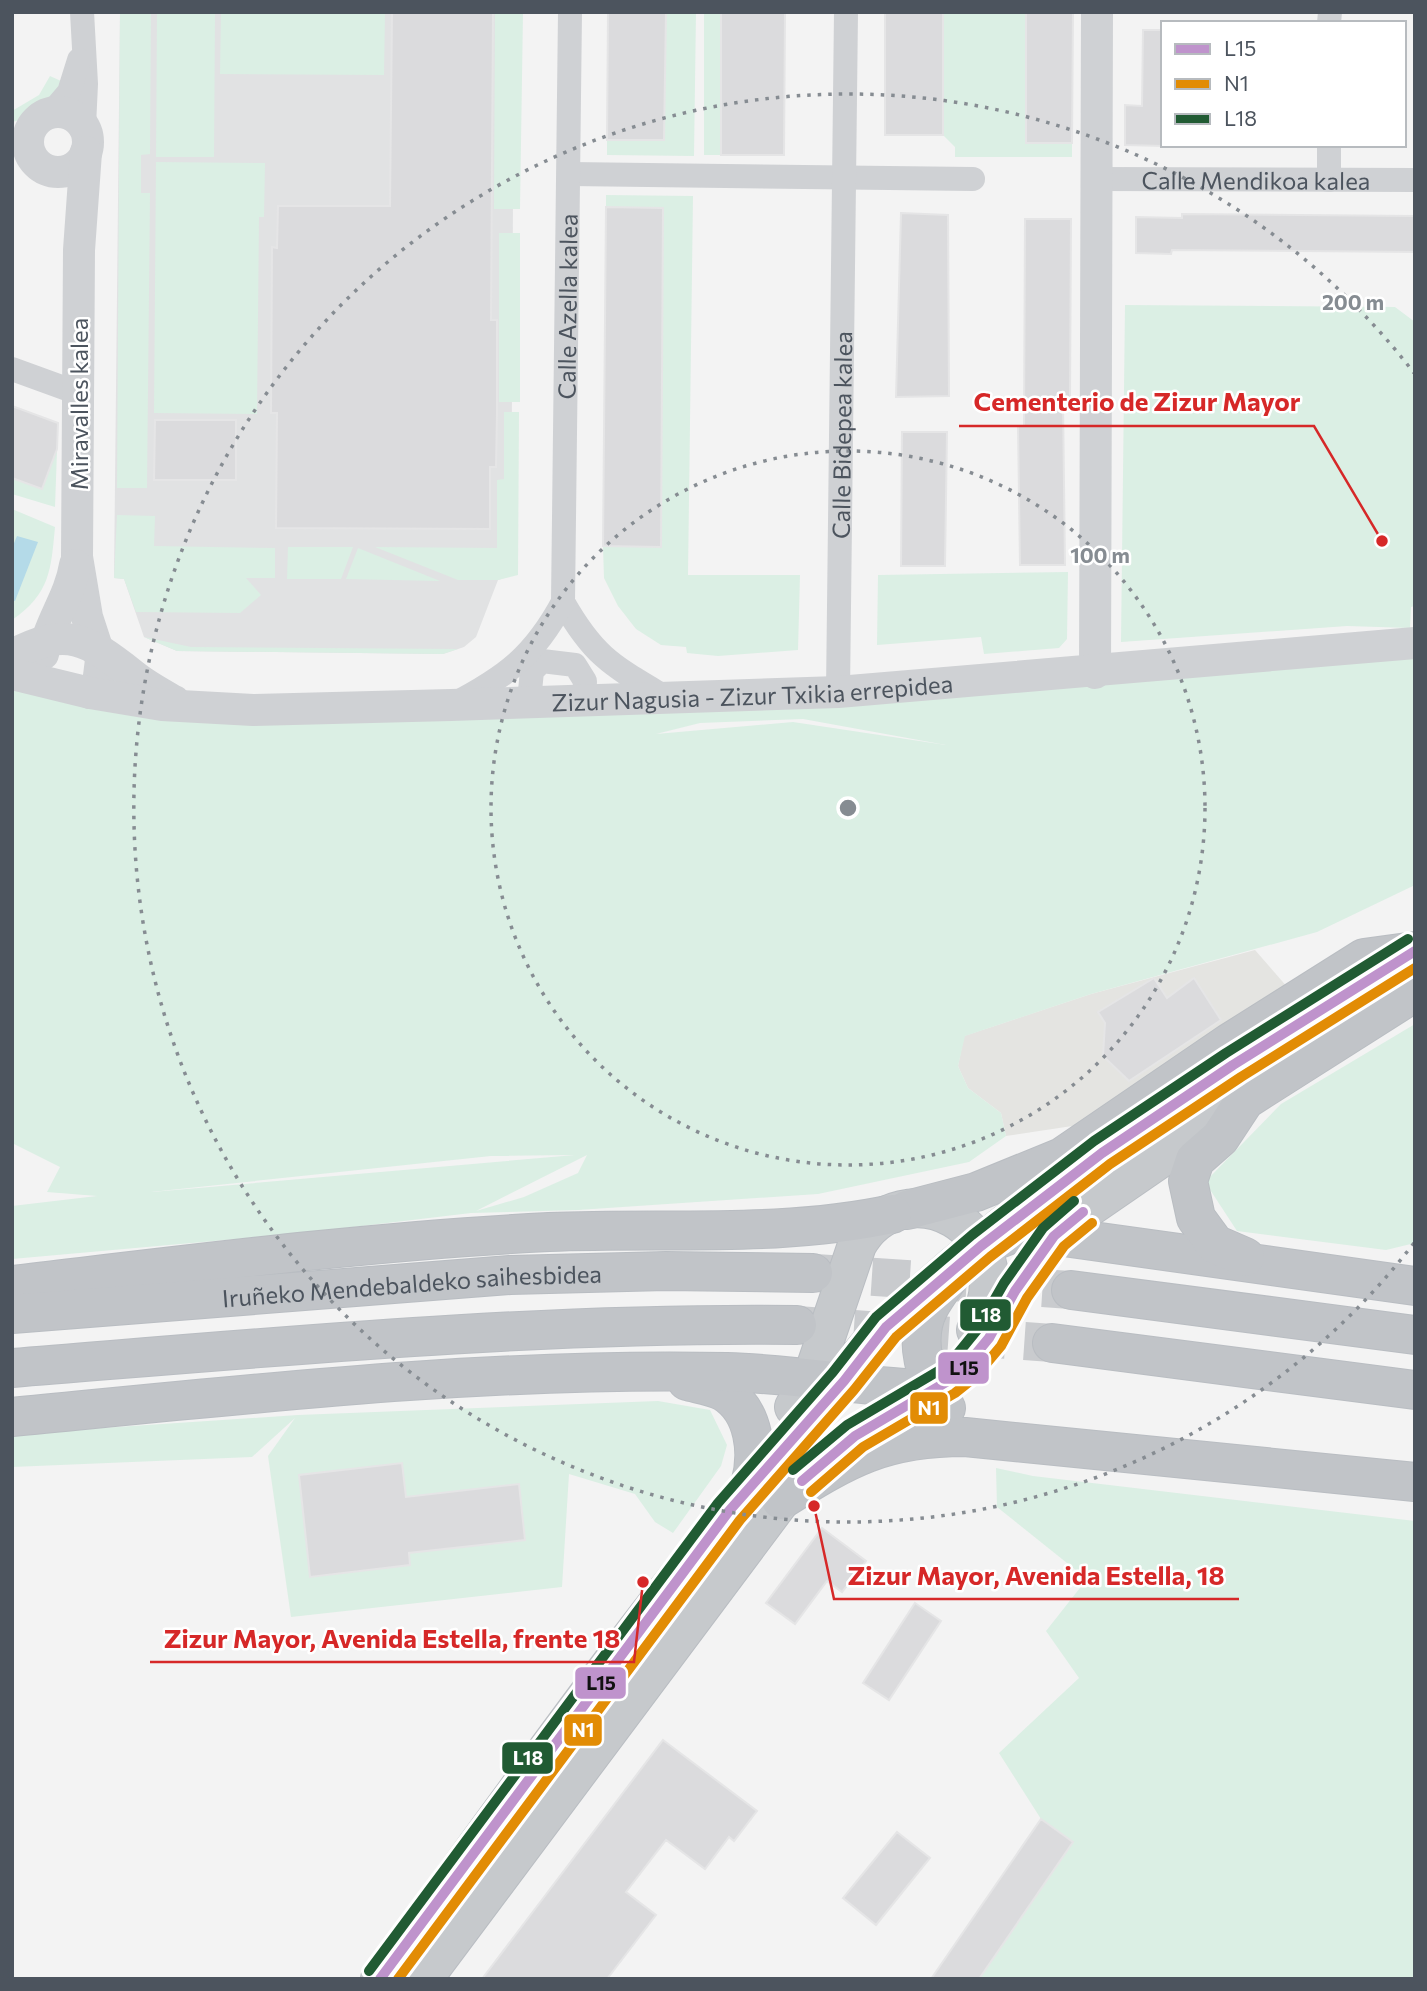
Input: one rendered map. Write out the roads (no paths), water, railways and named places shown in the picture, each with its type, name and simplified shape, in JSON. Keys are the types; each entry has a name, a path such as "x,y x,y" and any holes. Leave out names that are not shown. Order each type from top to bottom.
{"highway":[{"path":"12,1285 359,1245 551,1232 793,1227 899,1212 976,1192 1062,1157 1229,1043 1364,958 1414,952"},
{"path":"828,1380 969,1256 1102,1153 1233,1065 1414,952"},
{"path":"381,1978 666,1593 766,1493 941,1385 989,1338 1015,1291 1054,1236 1245,1100 1415,992"},
{"path":"1245,1100 1220,1138 1195,1160 1188,1181 1189,1195 1196,1218 1215,1244 1228,1252 1264,1263"},
{"path":"423,1979 766,1493 828,1380 851,1257 866,1230 899,1212 938,1211 951,1216 964,1225 969,1256 990,1273 988,1308 941,1385"},
{"path":"985,1439 956,1420 923,1353 926,1317 969,1256 1014,1233 1264,1263 1415,1286"},
{"name":"Iruñeko Mendebaldeko saihesbidea","path":"12,1314 510,1275 666,1271 813,1273"},
{"path":"1071,1290 1415,1335"},
{"name":"Iruñeko Mendebaldeko saihesbidea","path":"12,1368 447,1334 624,1325 797,1325"},
{"path":"1052,1343 1415,1391"},
{"path":"658,1372 722,1391 734,1400 743,1412 766,1493"},
{"path":"12,1417 363,1384 488,1376 727,1373 828,1380 891,1388 941,1385"},
{"path":"766,1493 884,1446 929,1437 985,1439 1415,1482"}],"street":[{"name":"Miravalles kalea","path":"82,12 86,84 79,250 77,557 87,617 102,670 98,684 90,693"},
{"name":"Calle Azella kalea","path":"451,705 500,676 537,646 563,602 570,12"},
{"name":"Calle Bidepea kalea","path":"838,692 846,12"},
{"path":"1095,673 1097,12"},
{"name":"Miravalles kalea","path":"34,121 69,92 82,43"},
{"path":"71,114 85,139 75,166 66,170 34,162 29,146 34,121 71,114"},
{"path":"1329,147 1329,180"},
{"name":"Miravalles kalea","path":"34,162 66,191 79,250"},
{"path":"570,174 973,179"},
{"name":"Calle Mendikoa kalea","path":"1097,179 1415,180"},
{"path":"12,369 78,393"},
{"name":"Miravalles kalea","path":"44,681 41,667 47,639 66,598 77,557"},
{"path":"563,602 579,630 606,663 665,697"},
{"path":"579,630 585,690"},
{"path":"12,654 47,639 79,639 96,647 181,706"},
{"name":"Zizur Nagusia - Zizur Txikia errepidea","path":"90,693 181,706 253,710 451,705 530,688 665,697 838,692 1095,673 1415,643"},
{"name":"Calle Azella kalea","path":"530,688 537,646"},
{"path":"12,674 90,693"}],"water":[{"path":"17,536 38,542 15,601 12,600 12,548"}],"tunnel":[{"path":"815,1273 1071,1290"},
{"path":"797,1325 1052,1343"}],"place":[{"name":"Cementerio de Zizur Mayor","path":"1382,541"},
{"name":"Zizur Mayor, Avenida Estella, 18","path":"814,1506"},
{"name":"Zizur Mayor, Avenida Estella, frente 18","path":"643,1582"}]}
